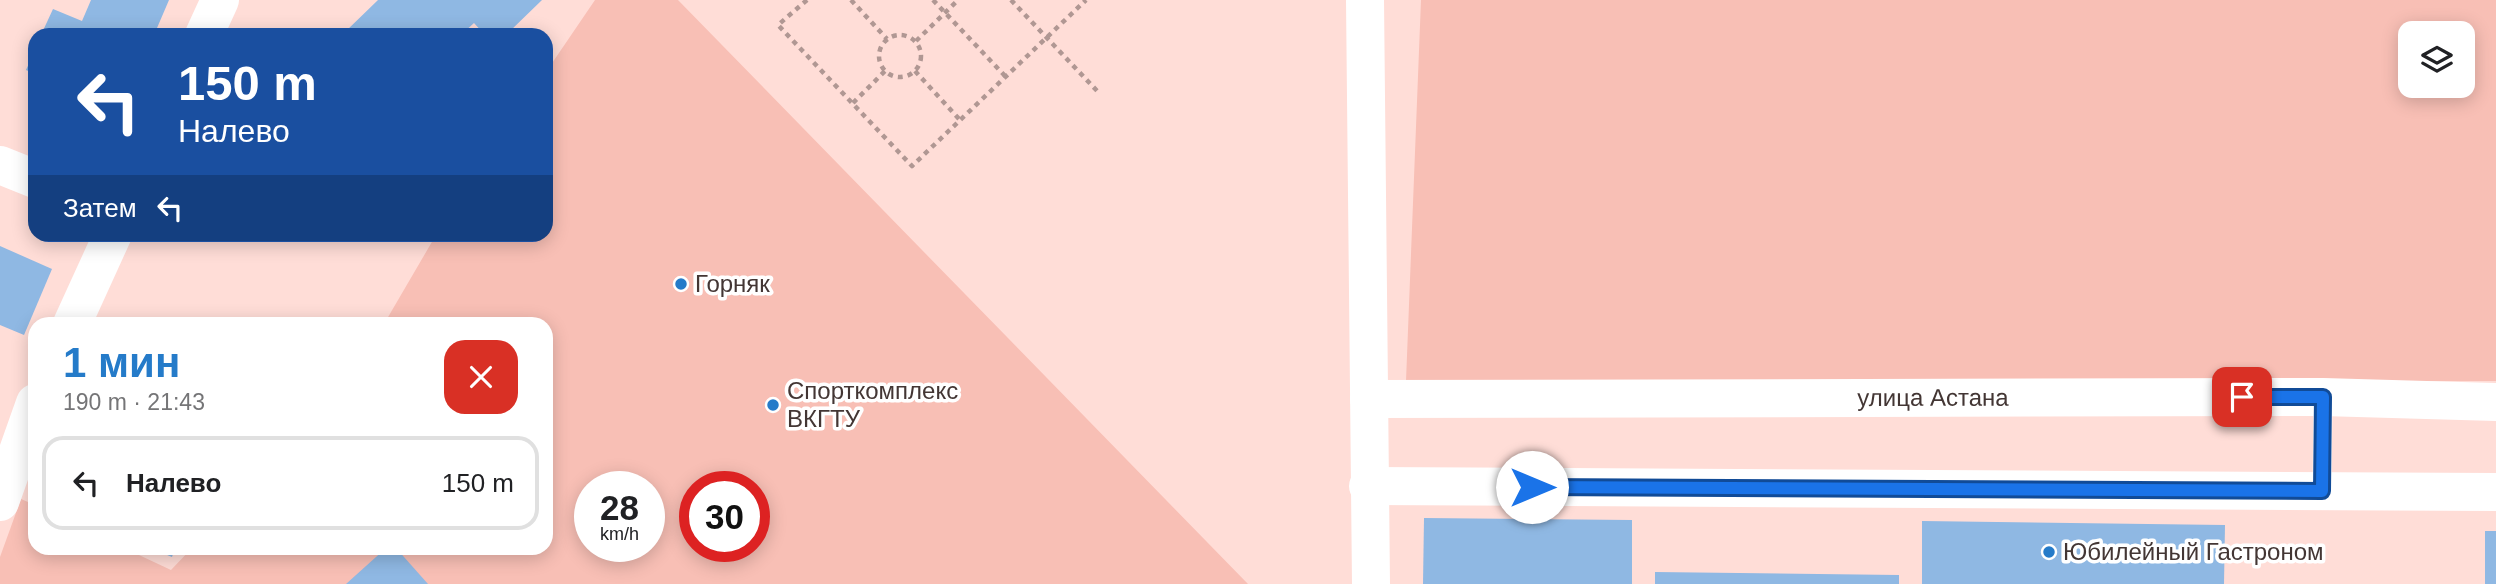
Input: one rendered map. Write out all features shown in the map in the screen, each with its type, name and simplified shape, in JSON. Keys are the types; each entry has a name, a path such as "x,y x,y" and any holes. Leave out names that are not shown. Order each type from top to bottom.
{"street":[{"path":"207,28 220,0"},
{"path":"1365,0 1371,584"},
{"path":"0,164 28,176"},
{"path":"75,317 109,242"},
{"name":"улица Астана","path":"1368,399 2323,397 2496,402"},
{"path":"0,502 28,423"},
{"path":"1368,486 2496,492"}],"lane":[{"path":"2322,491 2323,397"}],"path":[{"path":"807,0 778,25 912,166 1086,0"},
{"path":"850,0 887,39"},
{"path":"933,0 1006,77"},
{"path":"915,41 958,0"},
{"path":"1011,0 1100,94"},
{"path":"900,34 915,41 922,56 919,67 911,75 900,78 881,67 878,56 881,45 887,39 900,34"},
{"path":"853,103 885,71"},
{"path":"915,71 960,120"}],"shaded area":[{"name":"Горняк","path":"595,0 678,0 1248,584 0,584 0,557 21,499 28,502 28,555 139,555 171,570 185,555 553,555 553,317 388,317 432,242 553,242 553,62"},
{"path":"1421,0 2496,0 2496,381 1406,381"}],"building":[{"path":"91,0 169,0 157,28 44,28 53,9 82,21"},
{"path":"378,0 542,0 513,28 479,28 474,23 469,28 349,28"},
{"path":"0,246 52,269 32,317 28,317 24,335 0,325"},
{"path":"1424,518 1632,520 1632,584 1423,584"},
{"path":"1922,521 2225,525 2224,584 1922,584"},
{"path":"2485,531 2496,531 2496,584 2485,584"},
{"path":"378,555 402,555 428,584 346,584"},
{"path":"1655,572 1899,575 1899,584 1655,584"}],"place":[{"name":"Горняк","path":"681,284"},
{"name":"Спорткомплекс ВКГТУ","path":"773,405"},
{"name":"Юбилейный Гастроном","path":"2049,552"}],"route":[{"path":"1532,487 2322,491 2323,397 2242,397"}]}
